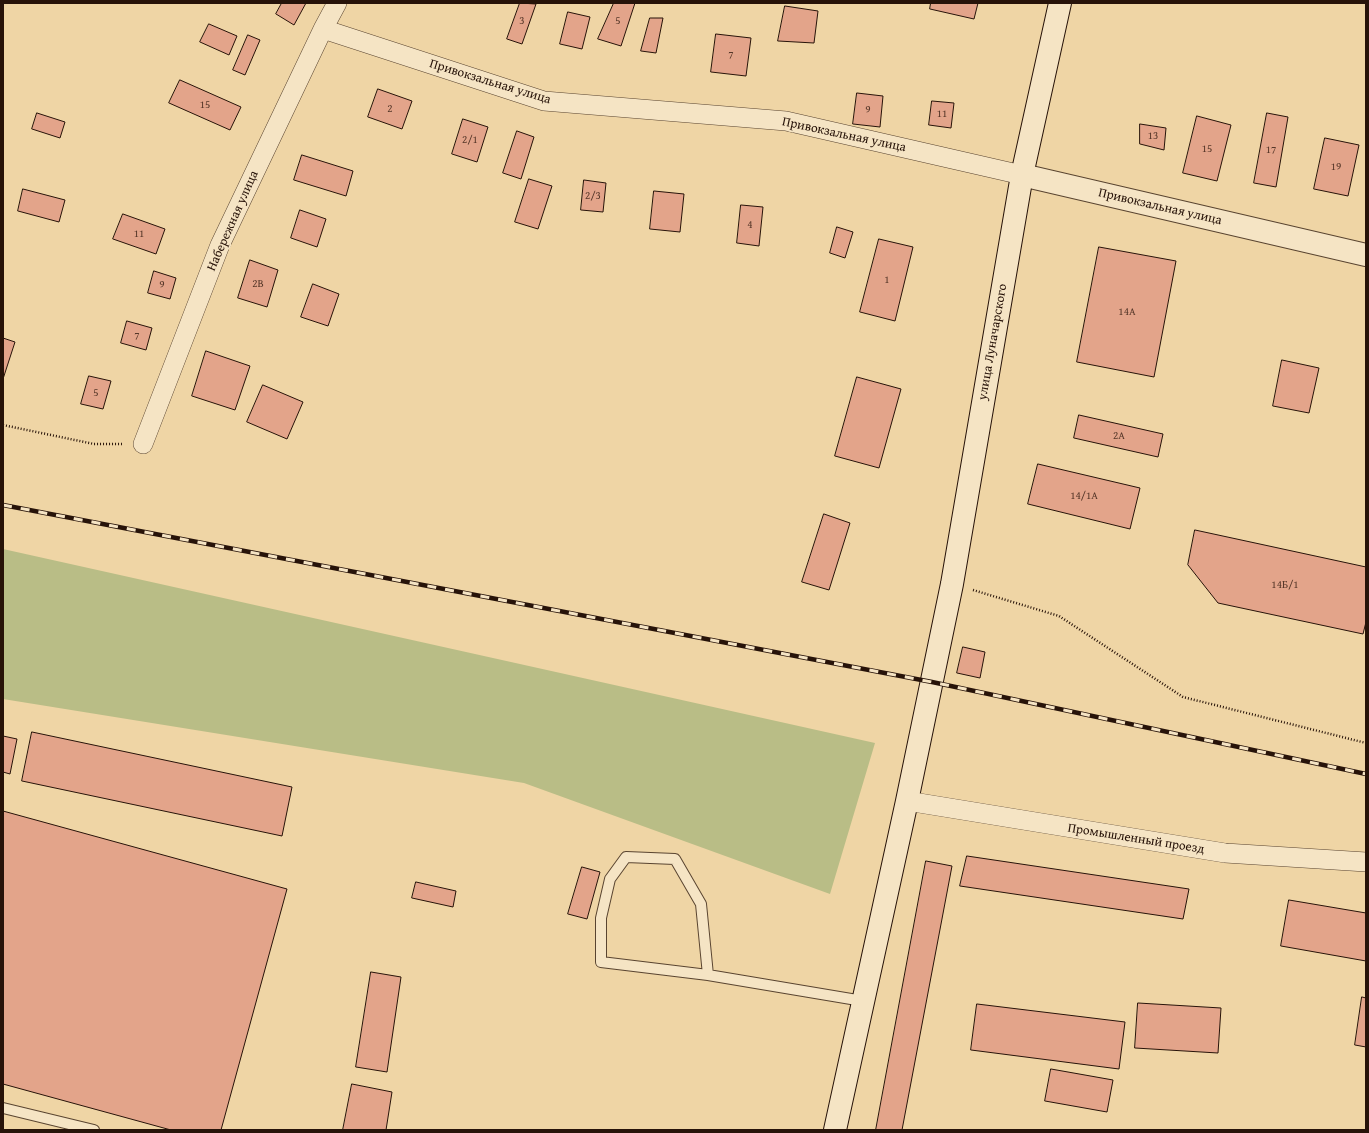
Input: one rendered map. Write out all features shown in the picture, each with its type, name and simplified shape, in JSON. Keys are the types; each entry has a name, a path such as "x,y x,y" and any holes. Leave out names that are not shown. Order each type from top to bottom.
{"main road":[{"name":"улица Луначарского","path":"835,1130 907,801 952,584 1022,174 1060,3"},
{"name":"Привокзальная улица","path":"1022,174 1366,255"}],"street":[{"name":"Набережная улица","path":"143,444 220,245 323,29 337,3"},
{"name":"Привокзальная улица","path":"323,29 544,102 786,121 1022,174"},
{"name":"Промышленный проезд","path":"907,801 1225,853 1366,862"}],"lane":[{"path":"708,975 701,904 675,859 626,857 610,879 601,918 601,962 708,975 864,1001"},
{"path":"3,1108 94,1130"}],"path":[{"path":"3,425 94,444 143,444"},
{"path":"952,584 1059,616 1183,697 1366,743"}],"green space":[{"path":"3,549 875,743 830,894 524,783 3,699"}],"building":[{"path":"282,3 306,3 294,25 276,14"},
{"path":"520,3 536,4 522,44 507,39"},
{"path":"614,3 635,3 621,46 598,39"},
{"path":"931,3 978,3 974,19 930,9"},
{"path":"785,6 818,11 814,43 778,41"},
{"path":"568,12 590,17 582,49 560,44"},
{"path":"650,18 663,18 656,53 641,51"},
{"path":"209,24 237,36 229,55 200,42"},
{"path":"716,34 751,38 746,76 711,72"},
{"path":"248,35 260,40 245,75 233,70"},
{"path":"180,80 241,107 230,130 169,103"},
{"path":"378,89 412,101 402,129 368,117"},
{"path":"857,93 883,96 880,127 853,124"},
{"path":"932,101 954,103 951,128 929,125"},
{"path":"37,113 65,122 60,138 32,129"},
{"path":"1267,113 1288,117 1276,187 1254,183"},
{"path":"1197,116 1231,125 1217,181 1183,173"},
{"path":"463,119 488,127 477,162 452,154"},
{"path":"1140,124 1166,128 1164,150 1140,144"},
{"path":"517,131 534,137 521,179 503,173"},
{"path":"1325,138 1359,145 1348,196 1314,189"},
{"path":"302,155 353,171 346,196 294,180"},
{"path":"529,179 552,186 538,229 515,222"},
{"path":"584,180 606,183 603,212 581,210"},
{"path":"23,189 65,200 59,222 18,211"},
{"path":"654,191 684,194 680,232 650,229"},
{"path":"741,205 763,207 759,246 737,243"},
{"path":"300,210 326,219 317,247 291,238"},
{"path":"123,214 165,229 156,254 113,239"},
{"path":"837,227 853,232 845,258 830,253"},
{"path":"879,239 913,247 895,321 860,312"},
{"path":"1099,247 1176,261 1154,377 1077,362"},
{"path":"250,260 278,270 267,307 238,298"},
{"path":"154,271 176,278 170,299 148,293"},
{"path":"313,284 339,294 328,326 301,317"},
{"path":"127,321 152,328 146,350 121,343"},
{"path":"3,338 15,342 3,379"},
{"path":"206,351 250,366 235,410 192,396"},
{"path":"1282,360 1319,368 1309,413 1273,406"},
{"path":"89,376 111,381 103,409 81,404"},
{"path":"857,377 901,389 879,468 835,456"},
{"path":"263,385 303,402 287,439 247,422"},
{"path":"1079,415 1163,434 1158,457 1074,438"},
{"path":"1038,464 1140,488 1130,529 1028,504"},
{"path":"824,514 850,523 829,590 802,582"},
{"path":"1195,530 1366,567 1366,622 1363,634 1218,603 1188,565"},
{"path":"963,647 985,652 980,678 957,673"},
{"path":"32,732 292,787 282,836 22,781"},
{"path":"3,736 17,739 10,774 3,772"},
{"path":"3,811 287,889 221,1130 171,1130 3,1084"},
{"path":"967,856 1189,889 1183,919 960,886"},
{"path":"926,861 952,866 902,1130 876,1130"},
{"path":"582,867 600,872 587,919 568,914"},
{"path":"416,882 456,891 453,907 412,898"},
{"path":"1289,900 1366,913 1366,961 1281,946"},
{"path":"371,972 401,977 387,1072 356,1067"},
{"path":"1362,997 1366,998 1366,1047 1355,1045"},
{"path":"1138,1003 1221,1008 1218,1053 1135,1048"},
{"path":"977,1004 1125,1022 1119,1069 971,1050"},
{"path":"1051,1069 1113,1080 1107,1112 1045,1101"},
{"path":"352,1084 392,1092 386,1130 343,1130"}],"railway":[{"path":"3,505 932,682 1366,774"}]}
